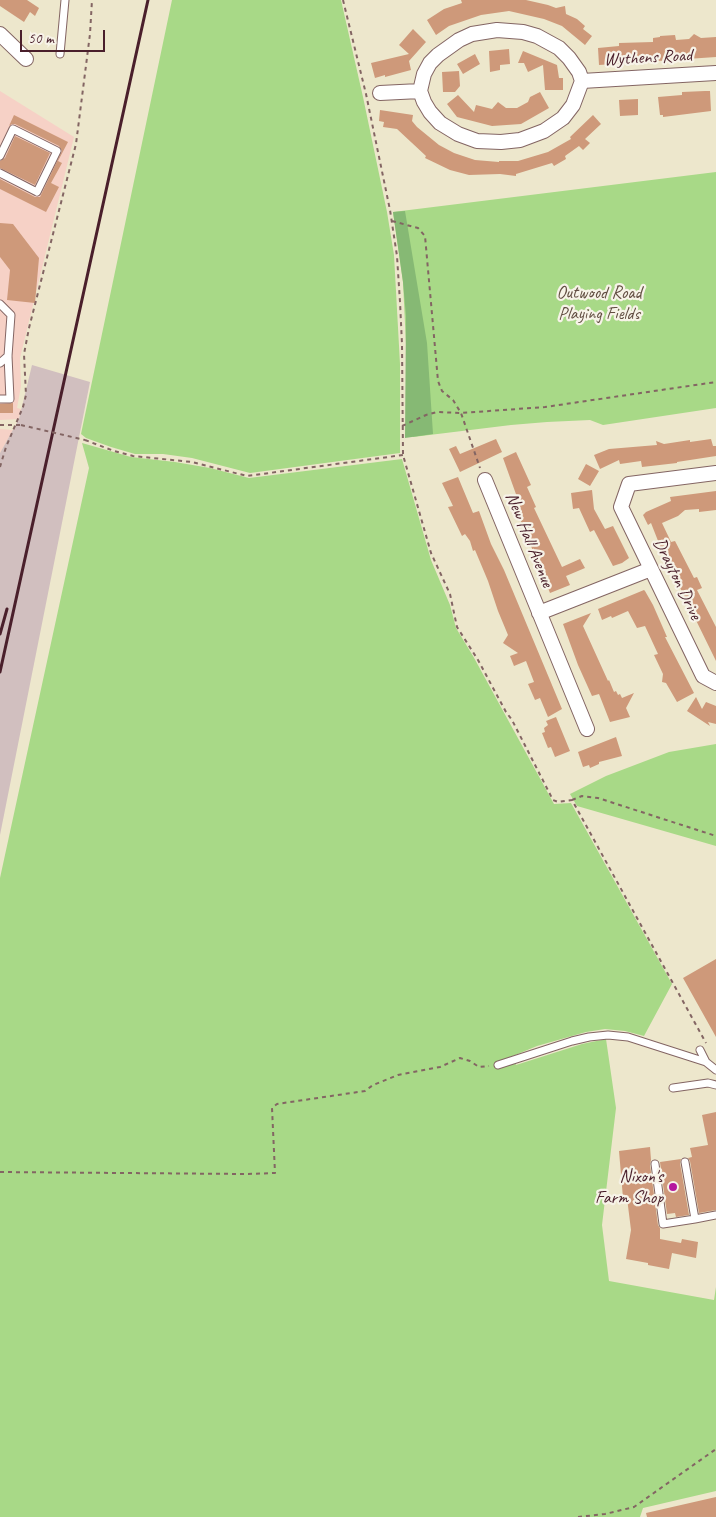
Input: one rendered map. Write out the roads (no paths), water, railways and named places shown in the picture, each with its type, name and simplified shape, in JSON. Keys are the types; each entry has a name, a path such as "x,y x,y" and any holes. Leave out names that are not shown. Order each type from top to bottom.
{"street":[{"path":"497,30 523,32 537,36 559,48 579,72 582,81 573,105 563,118 544,131 520,140 501,142 477,141 458,134 440,123 430,112 420,91 424,74 430,63 438,55 459,40 472,34 497,30"},
{"path":"0,34 26,59"},
{"name":"Wythens Road","path":"582,81 716,73"},
{"path":"380,93 420,91"},
{"name":"Drayton Drive","path":"716,473 629,484 621,507 703,676 716,683"},
{"name":"New Hall Avenue","path":"484,480 587,729"},
{"name":"New Hall Avenue","path":"539,613 651,569"}],"lane":[{"path":"60,54 66,0"},
{"path":"0,156 13,129 57,151 37,192 0,173"},
{"path":"0,304 11,315 8,356 10,399 0,399"},
{"path":"0,363 8,356"},
{"path":"498,1065 572,1041 608,1035 628,1037 706,1062 716,1070"},
{"path":"700,1050 706,1062"},
{"path":"673,1088 708,1083 716,1084"},
{"path":"685,1162 695,1219"},
{"path":"655,1164 663,1224 716,1215"}],"railway":[{"path":"0,672 148,0"},
{"path":"0,634 7,609"}],"place":[{"name":"Nixon's Farm Shop","path":"673,1187"}],"park label":[{"name":"Outwood Road Playing Fields","path":"599,303"}]}
